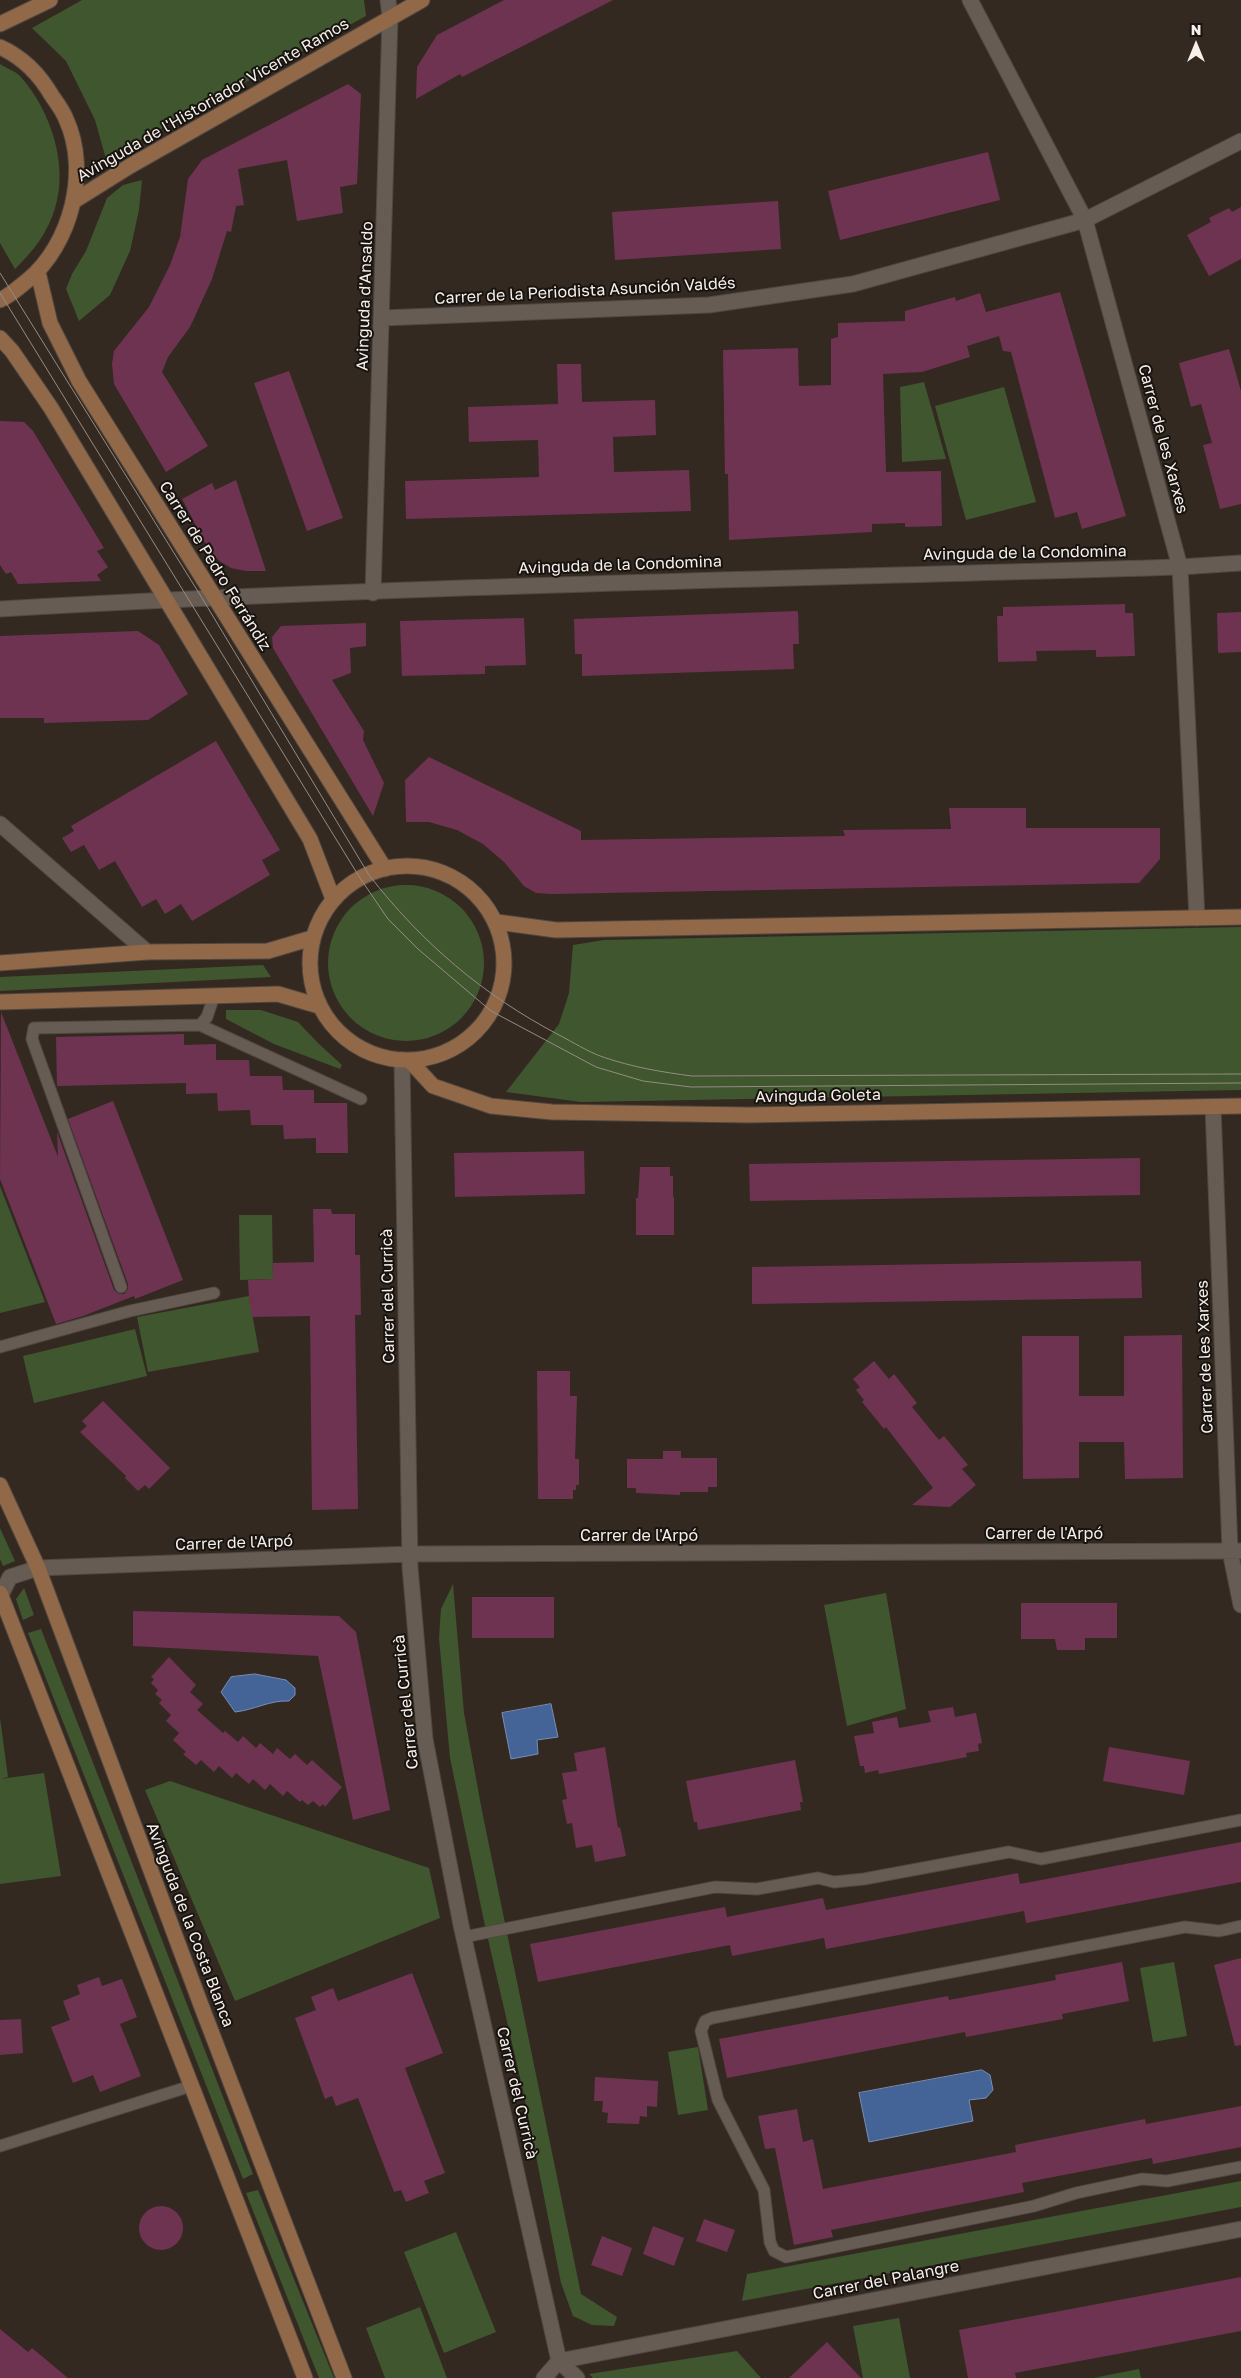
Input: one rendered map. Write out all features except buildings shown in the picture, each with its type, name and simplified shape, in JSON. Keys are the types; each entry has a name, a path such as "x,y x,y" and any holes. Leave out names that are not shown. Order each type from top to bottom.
{"street":[{"path":"0,24 50,0"},
{"name":"Avinguda d'Ansaldo","path":"373,593 390,18 388,0"},
{"name":"Avinguda de l'Historiador Vicente Ramos","path":"74,201 130,166 422,0"},
{"name":"Carrer de les Xarxes","path":"970,0 1085,220 1180,567 1198,918"},
{"path":"0,47 30,66 44,82 67,119 76,153 74,201 57,246 38,272 0,300"},
{"name":"Carrer de la Periodista Asunción Valdés","path":"382,318 709,305 853,284 1085,220 1241,141"},
{"name":"Carrer de Pedro Ferrándiz","path":"38,272 50,323 79,380 385,869"},
{"path":"0,338 12,351 51,408 310,840 333,899"},
{"name":"Avinguda de la Condomina","path":"0,609 165,599 373,593 722,578 1180,567 1241,563"},
{"path":"0,824 147,952"},
{"path":"411,867 444,874 486,904 497,922 506,949 502,975 491,1011 478,1028 446,1052 406,1060 372,1054 345,1038 319,1006 310,974 312,938 322,915 333,899 360,878 385,869 411,867"},
{"path":"497,922 556,930 1241,917"},
{"path":"0,963 147,952 268,951 312,938"},
{"path":"0,1002 278,994 319,1006"},
{"name":"Avinguda Goleta","path":"406,1060 433,1086 491,1106 552,1112 749,1115 1241,1106"},
{"name":"Carrer del Curricà","path":"406,1060 410,1554 425,1739 464,1937 559,2361"},
{"name":"Carrer de les Xarxes","path":"1213,1107 1235,1551 1241,1606"},
{"name":"Avinguda de la Costa Blanca","path":"0,1485 38,1568 204,2014 344,2378"},
{"name":"Carrer de l'Arpó","path":"0,1594 10,1577 38,1568 410,1554 1235,1551"},
{"path":"0,1594 305,2378"},
{"name":"Carrer del Palangre","path":"559,2361 1241,2229"},
{"path":"544,2378 559,2361 576,2378"}],"lane":[{"path":"200,1025 207,1017 214,996"},
{"path":"121,1288 32,1039 34,1028 200,1025 361,1099"},
{"path":"0,1347 130,1311 214,1293"},
{"path":"464,1937 715,1887 757,1889 818,1878 834,1882 864,1879 1009,1852 1041,1859 1241,1820"},
{"path":"1241,1926 1218,1931 1185,1927 930,1975 712,2018 705,2021 701,2031 718,2100 764,2190 770,2242 774,2251 786,2257 1034,2206 1076,2193 1142,2179 1167,2181 1241,2167"},
{"path":"0,2146 191,2086"}],"green space":[{"path":"82,0 364,0 366,16 106,159 95,120 66,61 32,28"},
{"path":"0,64 20,76 40,104 54,138 60,174 59,191 48,226 34,248 15,269 0,243"},
{"path":"142,180 139,210 130,251 110,295 79,321 66,289 72,274 86,251 107,198 123,185"},
{"path":"924,382 946,459 902,462 900,387"},
{"path":"1004,387 1036,502 966,520 935,406"},
{"path":"398,885 414,885 429,888 443,894 456,902 467,913 481,940 484,963 483,978 475,1000 467,1013 456,1024 429,1038 414,1041 398,1041 383,1038 369,1032 356,1024 345,1013 331,986 328,971 328,955 331,940 337,926 345,913 356,902 383,888"},
{"path":"1241,927 1241,1090 581,1102 506,1092 559,1024 569,993 573,945 604,940"},
{"path":"263,965 271,977 0,991 0,977"},
{"path":"226,1010 261,1010 298,1022 342,1065 340,1069 274,1044 226,1019"},
{"path":"0,1186 45,1302 0,1313"},
{"path":"239,1215 272,1215 273,1279 240,1280"},
{"path":"249,1296 259,1352 148,1372 137,1317"},
{"path":"135,1329 147,1376 34,1403 23,1356"},
{"path":"0,1528 15,1561 3,1566 0,1559"},
{"path":"453,1584 464,1713 482,1811 581,2294 617,2317 614,2326 592,2325 573,2316 561,2283 524,2095 485,1926 450,1758 439,1638 441,1609"},
{"path":"24,1588 34,1615 23,1620 16,1599"},
{"path":"886,1593 906,1709 847,1726 824,1605"},
{"path":"41,1629 253,2174 243,2179 28,1633"},
{"path":"0,1718 8,1777 0,1779"},
{"path":"44,1773 61,1876 0,1884 0,1779"},
{"path":"170,1781 429,1868 440,1918 235,2001 145,1790"},
{"path":"1174,1962 1187,2036 1153,2042 1140,1968"},
{"path":"698,2047 708,2110 678,2115 668,2052"},
{"path":"1241,2181 1241,2207 742,2301 747,2274"},
{"path":"258,2190 334,2378 319,2378 246,2193"},
{"path":"456,2232 496,2332 444,2353 404,2252"},
{"path":"420,2307 447,2378 385,2378 366,2328"},
{"path":"899,2318 910,2378 863,2378 853,2326"},
{"path":"737,2351 761,2378 593,2378 589,2374"},
{"path":"1139,2369 1141,2378 1093,2378"}],"water":[{"path":"255,1674 286,1680 295,1688 295,1695 289,1701 275,1702 235,1712 221,1692 231,1677"},
{"path":"551,1704 558,1737 537,1740 538,1754 511,1759 502,1713"},
{"path":"982,2070 990,2075 993,2090 986,2098 969,2100 973,2121 869,2142 859,2093"}],"tram line":[{"path":"0,273 202,598 369,875 389,900 432,945 455,966 505,1003 597,1055 658,1071 692,1076 1241,1074"},
{"path":"0,293 360,878 388,919 418,949 491,1011 596,1067 643,1081 691,1087 1241,1083"}]}
